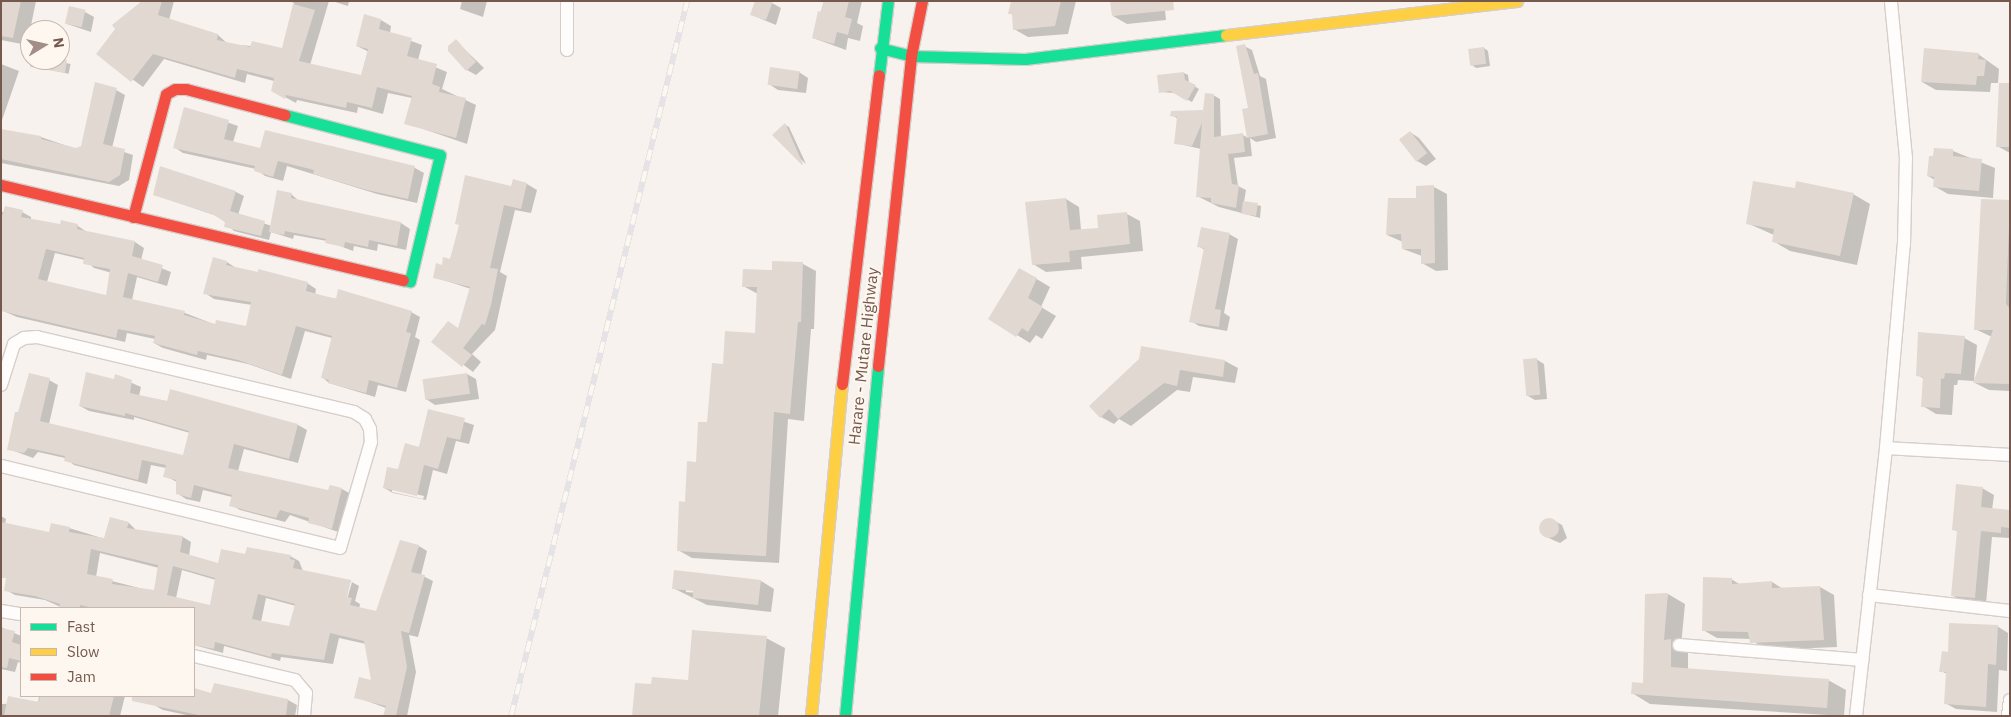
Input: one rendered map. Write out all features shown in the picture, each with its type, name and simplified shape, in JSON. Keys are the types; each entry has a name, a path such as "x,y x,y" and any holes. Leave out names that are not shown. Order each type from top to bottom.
{"main road":[{"name":"Harare - Mutare Highway","path":"811,716 851,293 880,48 888,1"},
{"name":"Harare - Mutare Highway","path":"845,716 883,309 911,56 922,1"},
{"path":"880,48 911,56 1025,59 1517,1"},
{"path":"1,185 133,217 410,281 440,155 186,89 175,89 166,94 161,104 133,217"}],"street":[{"path":"567,1 567,50"},
{"path":"1856,716 1886,448 1906,180 1891,1"},
{"path":"1,385 14,344 24,338 37,336 354,412 365,419 370,429 371,442 340,548 1,466"},
{"path":"1886,448 2010,455"},
{"path":"1869,595 2010,611"},
{"path":"1,611 20,614"},
{"path":"1679,645 1862,660"},
{"path":"195,656 295,680 306,693 304,716"},
{"path":"2008,716 2010,700"}],"building":[{"path":"1,1 21,1 13,38 1,36"},
{"path":"142,1 162,1 158,15 218,34 217,40 250,47 252,41 282,48 293,4 315,10 299,61 361,75 368,49 356,46 364,14 381,19 379,29 412,38 407,56 437,64 432,84 440,87 439,92 466,98 456,138 404,124 412,96 377,87 372,108 347,102 346,108 286,95 285,99 271,91 274,78 237,69 235,78 153,54 131,82 96,54 115,29 112,25"},
{"path":"755,1 773,1 766,20 750,15"},
{"path":"824,1 849,1 845,17 852,19 848,35 837,32 834,44 812,38 818,11 821,12"},
{"path":"1011,1 1061,1 1055,26 1013,30 1012,14 1008,14"},
{"path":"1110,1 1173,1 1174,10 1112,16"},
{"path":"69,6 86,10 82,27 70,25 70,20 66,20"},
{"path":"456,39 476,62 466,71 448,51 448,46"},
{"path":"1245,44 1254,74 1258,73 1268,134 1247,138 1242,109 1248,108 1236,46"},
{"path":"1484,47 1486,64 1470,66 1468,49"},
{"path":"1924,48 1979,53 1978,59 1986,60 1984,76 1977,76 1976,85 1921,82"},
{"path":"770,67 800,71 797,89 767,85"},
{"path":"48,70 65,70 65,73"},
{"path":"1184,72 1185,80 1196,85 1187,101 1170,91 1159,93 1157,75"},
{"path":"95,82 117,88 103,144 125,149 120,175 109,182 1,159 1,129 41,136 41,139 76,148 81,146"},
{"path":"1999,83 2010,83 2010,147 1996,147"},
{"path":"1205,93 1214,94 1214,137 1243,133 1245,152 1228,154 1232,184 1239,185 1236,208 1211,203 1211,198 1196,197 1202,123 1192,146 1174,144 1177,117 1170,116 1171,111 1203,110"},
{"path":"184,107 229,120 224,139 260,148 265,130 415,166 408,199 367,190 313,174 314,170 278,161 273,177 254,171 255,166 173,148"},
{"path":"785,123 803,164 802,165 772,135"},
{"path":"1410,131 1427,153 1416,162 1399,140"},
{"path":"1934,148 1953,149 1953,156 1982,159 1979,191 1933,187 1934,177 1927,176 1929,156 1933,156"},
{"path":"160,166 236,191 230,211 265,221 261,236 224,227 225,222 212,214 153,195"},
{"path":"465,175 511,186 513,179 527,183 521,209 504,205 490,268 498,269 491,305 485,325 482,324 463,348 472,355 462,367 431,342 448,321 458,328 470,287 433,278 436,263 442,265 443,257 450,259 459,225 455,224"},
{"path":"1753,181 1795,188 1796,181 1854,193 1840,256 1772,242 1774,229 1746,224"},
{"path":"1434,185 1435,263 1421,264 1421,249 1402,249 1401,234 1386,235 1388,198 1416,198 1416,186"},
{"path":"277,190 292,193 291,198 401,222 397,246 369,240 368,247 345,242 344,247 325,243 326,239 285,231 284,235 269,232"},
{"path":"1066,198 1070,230 1098,228 1097,215 1127,212 1130,244 1069,251 1070,262 1032,265 1025,202"},
{"path":"1981,199 2010,200 2006,304 2010,309 2010,384 1973,383 1993,330 1974,330"},
{"path":"1243,201 1258,203 1256,216 1241,214"},
{"path":"5,206 23,210 21,217 60,224 61,220 78,224 77,229 135,241 132,256 163,265 158,282 128,273 123,297 185,311 184,315 215,324 216,320 246,326 251,302 203,294 213,257 227,261 226,265 258,272 258,269 308,282 306,291 336,299 338,289 412,311 406,332 411,333 397,388 369,380 366,393 328,383 329,380 321,378 332,336 296,326 282,375 238,360 198,351 197,355 153,343 155,336 118,329 116,338 1,311 1,220","holes":["46,249 84,258 83,264 110,269 106,295 38,279"]},
{"path":"1201,227 1230,233 1215,309 1221,310 1219,327 1189,322 1204,248 1197,247"},
{"path":"772,261 803,262 801,322 798,322 790,414 774,412 766,556 677,551 679,501 685,502 687,461 696,462 698,422 707,422 712,363 723,364 725,331 755,333 757,287 742,287 743,269 772,270"},
{"path":"1019,268 1037,278 1028,298 1043,307 1028,332 1022,328 1016,337 988,319"},
{"path":"1918,332 1965,336 1961,374 1945,373 1944,379 1941,378 1940,408 1921,407 1923,377 1916,376"},
{"path":"1141,346 1225,360 1223,377 1180,370 1177,386 1164,383 1118,419 1109,409 1100,418 1089,406 1139,359"},
{"path":"1537,358 1540,395 1526,396 1523,359"},
{"path":"86,372 114,379 115,374 132,380 130,393 167,401 170,389 298,424 289,459 234,444 228,468 328,490 330,485 342,488 332,529 308,523 309,518 280,510 276,518 229,506 232,495 194,485 191,498 176,494 176,480 163,477 166,465 142,460 138,480 64,461 65,456 28,448 24,453 7,450 15,412 18,412 29,373 50,378 40,421 183,455 189,431 125,413 125,416 79,406"},
{"path":"467,373 470,394 425,400 422,379"},
{"path":"428,409 465,418 460,440 447,437 438,469 424,465 417,496 383,488 387,467 398,469 405,443 419,447"},
{"path":"1956,484 1983,487 1981,507 2010,510 2010,528 2001,527 2001,533 1981,531 1975,598 1951,596 1957,531 1952,530"},
{"path":"110,517 129,522 127,528 183,536 180,552 218,563 221,549 245,554 247,547 291,555 290,559 295,560 293,568 351,580 347,597 352,598 350,605 376,611 400,540 419,545 411,572 425,575 409,633 401,631 407,667 396,716 383,716 386,706 354,698 359,677 371,680 364,641 330,633 324,660 272,653 271,657 215,642 214,649 195,645 195,607 89,607 80,605 80,607 59,607 60,604 35,596 4,591 6,578 1,578 1,522 49,532 51,523 70,527 69,532 104,538","holes":["91,549 158,565 154,590 112,584 113,579 87,574","173,566 215,578 210,605 167,595","258,594 295,604 289,626 252,619"]},
{"path":"1545,518 1553,518 1559,524 1559,532 1553,538 1545,538 1539,532 1539,524"},
{"path":"674,570 761,580 758,605 693,598 693,591 672,589"},
{"path":"1703,577 1732,578 1732,584 1772,581 1772,588 1820,586 1824,640 1750,643 1748,632 1702,631"},
{"path":"1668,593 1664,640 1671,639 1671,667 1829,679 1827,708 1631,694 1632,682 1643,683 1645,594"},
{"path":"1949,623 1998,625 1996,665 1988,664 1986,707 1944,704 1946,672 1939,672 1942,651 1948,652"},
{"path":"1,628 15,631 12,642 20,645 20,661 9,658 7,668 1,667"},
{"path":"692,630 767,636 759,716 632,716 635,683 651,684 652,677 688,680"},
{"path":"214,683 288,699 286,716 203,716 132,701 132,697 195,697 195,688 211,693"},
{"path":"8,696 39,702 40,697 114,697 109,716 4,716"}],"railway":[{"path":"511,716 687,1"}],"traffic: fast":[{"path":"879,75 888,1"},
{"path":"880,48 911,56 1025,59 1226,35"},
{"path":"285,115 440,155 410,281 403,280"},
{"path":"845,716 878,366"}],"traffic: slow":[{"path":"1226,35 1517,1"},
{"path":"811,716 842,384"}],"traffic: jam":[{"path":"878,366 911,56 922,1"},
{"path":"842,384 879,75"},
{"path":"133,217 166,94 175,89 186,89 285,115"},
{"path":"1,185 403,280"}]}
